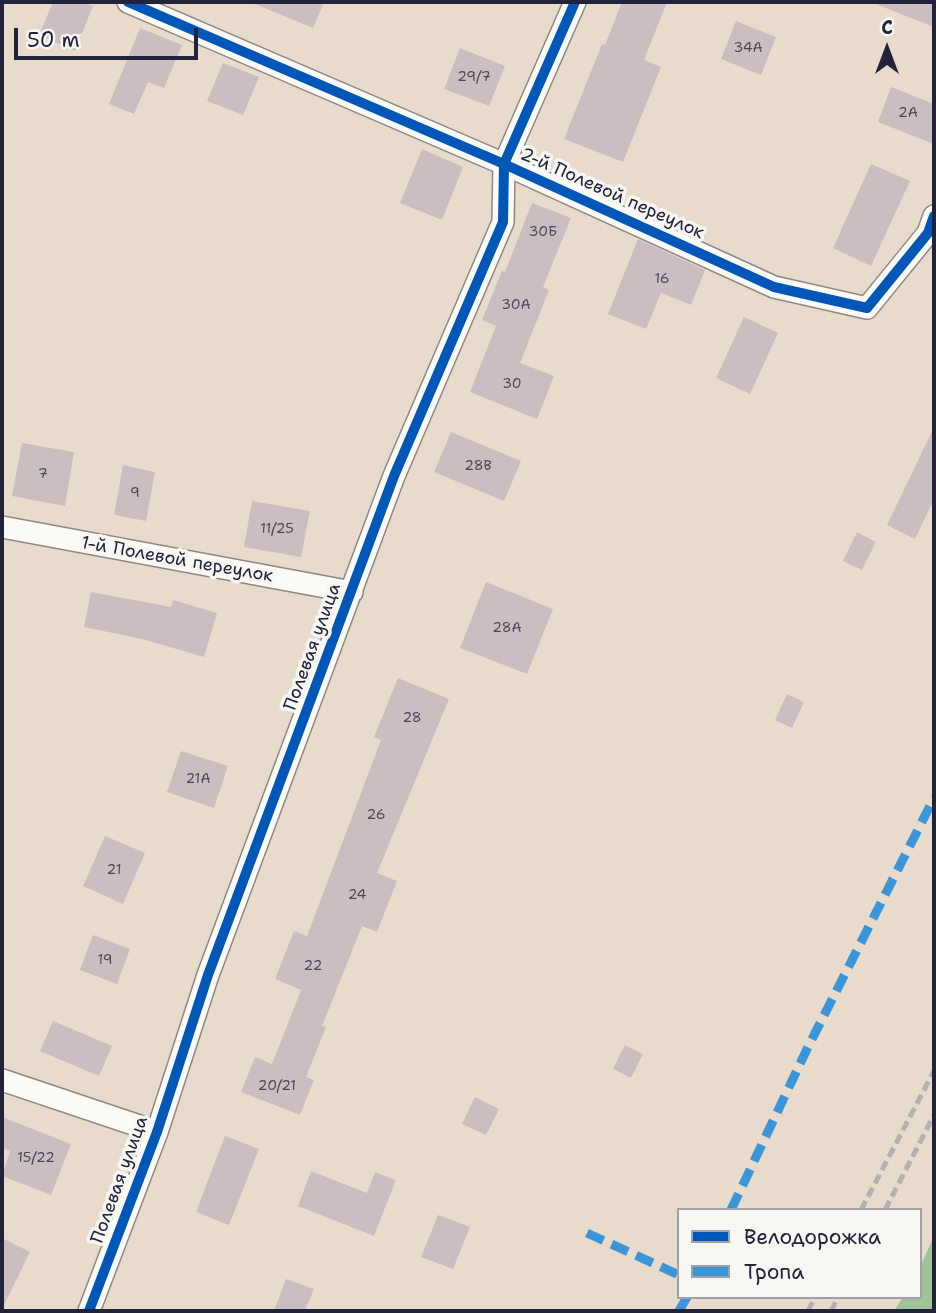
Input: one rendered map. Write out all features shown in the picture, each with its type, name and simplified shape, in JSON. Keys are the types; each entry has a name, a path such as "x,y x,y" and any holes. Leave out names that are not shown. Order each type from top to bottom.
{"street":[{"name":"2-й Полевой переулок","path":"128,2 504,164 774,287 867,308 928,233 934,216"},
{"name":"Полевая улица","path":"89,1311 157,1132 208,975 394,476 503,222 504,164 575,2"},
{"name":"1-й Полевой переулок","path":"2,527 352,592"},
{"path":"2,1080 157,1132"}],"green space":[{"path":"934,1236 934,1311 894,1311 902,1299 922,1299 922,1263"}],"building":[{"path":"53,2 82,2 93,6 75,51 39,35"},
{"path":"250,2 324,2 313,28"},
{"path":"622,2 667,2 644,60 661,67 623,162 564,139"},
{"path":"934,2 934,27 873,3"},
{"path":"736,21 776,37 761,75 721,59"},
{"path":"140,28 182,45 164,88 148,82 134,114 109,104"},
{"path":"460,48 505,66 489,106 444,89"},
{"path":"223,63 259,77 243,115 207,101"},
{"path":"891,87 934,104 934,144 878,122"},
{"path":"422,149 463,167 442,220 400,203"},
{"path":"871,164 910,181 871,266 833,248"},
{"path":"532,203 571,218 543,287 549,290 520,363 554,376 537,419 470,392 496,326 482,320 502,271 505,272"},
{"path":"638,239 705,270 691,305 661,293 646,329 608,314"},
{"path":"744,317 778,333 750,394 716,378"},
{"path":"934,427 934,499 915,539 887,525"},
{"path":"451,432 521,461 504,501 434,472"},
{"path":"22,443 74,452 65,506 12,496"},
{"path":"123,465 155,472 146,521 114,515"},
{"path":"252,501 310,511 301,557 244,547"},
{"path":"857,532 876,542 862,570 843,561"},
{"path":"486,582 553,609 527,674 460,648"},
{"path":"91,592 171,607 173,600 217,613 204,657 142,639 84,627"},
{"path":"398,678 449,699 377,873 397,881 377,932 362,926 322,1026 326,1027 306,1077 314,1080 300,1115 241,1092 255,1057 272,1064 301,990 275,979 294,931 307,936 381,740 374,737"},
{"path":"787,694 804,702 792,728 775,720"},
{"path":"181,751 228,766 214,808 167,792"},
{"path":"105,836 145,853 123,904 83,886"},
{"path":"93,935 130,949 117,984 80,970"},
{"path":"53,1021 112,1046 99,1076 40,1051"},
{"path":"625,1045 643,1054 631,1078 613,1069"},
{"path":"475,1097 499,1109 486,1135 462,1124"},
{"path":"2,1117 71,1144 51,1195 2,1176 10,1151 2,1147"},
{"path":"225,1136 259,1149 229,1225 196,1212"},
{"path":"311,1171 367,1193 375,1172 396,1180 374,1236 298,1206"},
{"path":"438,1215 470,1227 453,1269 421,1257"},
{"path":"2,1238 30,1252 2,1309"},
{"path":"286,1279 314,1289 305,1311 274,1311"}],"railway":[{"path":"862,1208 934,1071"},
{"path":"886,1208 934,1115"},
{"path":"808,1311 814,1299"},
{"path":"831,1311 837,1299"}],"marked path":[{"path":"732,1208 807,1049 934,798"},
{"path":"587,1233 677,1274"},
{"path":"679,1311 686,1299"}],"cycle path":[{"path":"128,2 504,164 774,287 867,308 928,233 934,216"},
{"path":"89,1311 157,1132 208,975 394,476 503,222 504,164 575,2"}]}
